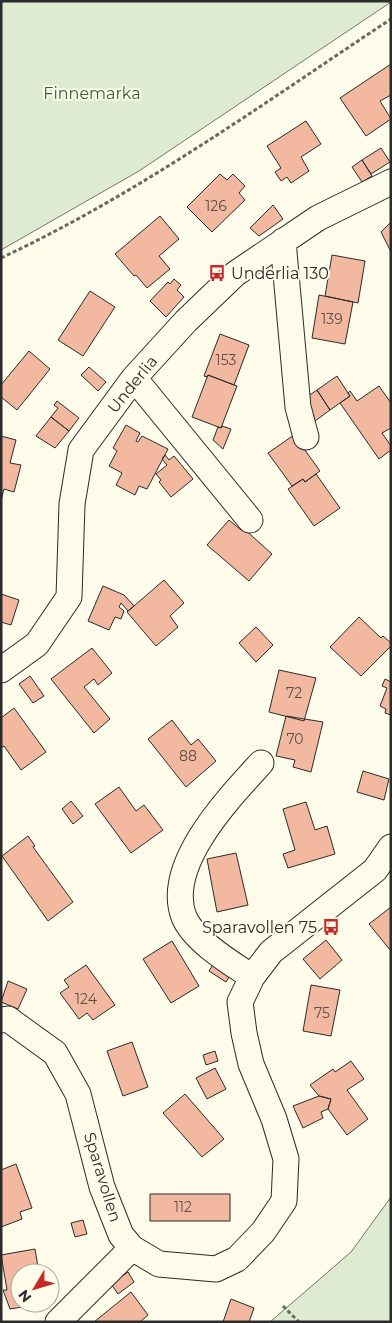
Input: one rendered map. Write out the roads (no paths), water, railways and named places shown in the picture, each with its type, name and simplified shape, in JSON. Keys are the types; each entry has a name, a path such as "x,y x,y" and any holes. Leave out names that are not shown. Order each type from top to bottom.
{"street":[{"name":"Underlia","path":"1,670 37,644 69,597 72,504 81,450 134,378 186,321 235,274 318,218 391,182"},
{"path":"283,241 298,407 306,436"},
{"path":"134,378 250,520"},
{"path":"252,977 215,952 193,931 184,918 181,901 186,866 195,846 225,802 261,763"},
{"name":"Sparavollen","path":"1,1020 8,1019 55,1053 78,1094 102,1187 121,1235 132,1248 159,1264 216,1269 237,1259 263,1232 284,1202 286,1159 274,1119 251,1064 240,1002 252,977 271,952 375,870 391,847"},
{"path":"58,1322 132,1248"}],"place":[{"name":"Underlia 130","path":"217,273"},
{"name":"Sparavollen 75","path":"331,927"}],"park label":[{"name":"Finnemarka","path":"92,93"}]}
